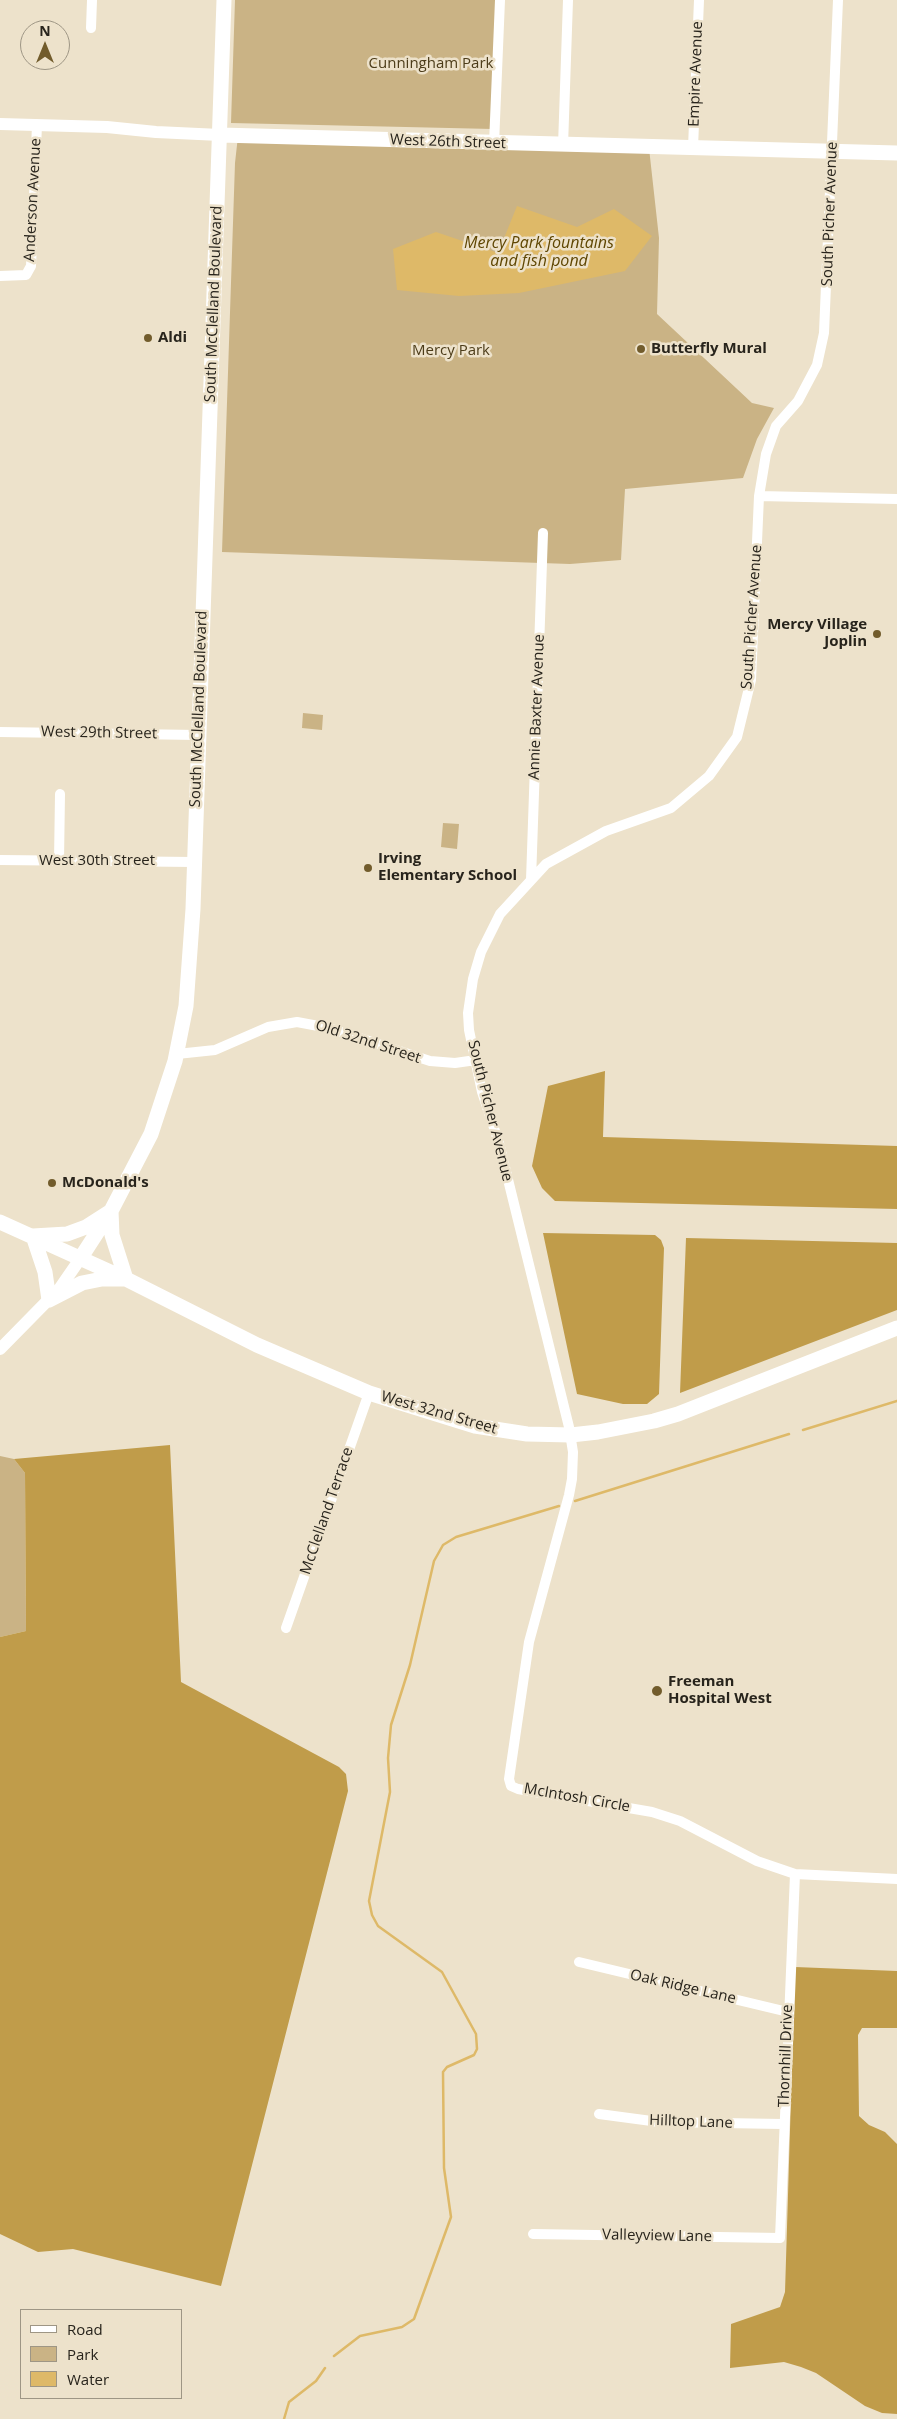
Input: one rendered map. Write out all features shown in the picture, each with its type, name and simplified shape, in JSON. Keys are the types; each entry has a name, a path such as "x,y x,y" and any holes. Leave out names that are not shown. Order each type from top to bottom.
{"main road":[{"name":"South McClelland Boulevard","path":"80,1259 111,1211 151,1134 177,1054 184,1021 188,983 194,862 224,0"},
{"name":"West 26th Street","path":"220,135 563,146 897,153"},
{"path":"111,1211 112,1235 126,1279 102,1279 82,1283 49,1300 45,1272 33,1236 67,1234 86,1227 111,1211"},
{"name":"West 32nd Street","path":"0,1222 126,1279 257,1345 369,1393 475,1426 527,1434 571,1435 622,1428 678,1414 897,1328"}],"street":[{"path":"91,28 92,0"},
{"path":"494,144 500,0"},
{"path":"563,146 568,0"},
{"name":"Empire Avenue","path":"693,148 698,0"},
{"name":"South Picher Avenue","path":"571,1435 499,1143 482,1092 468,1013 473,979 482,952 500,914 546,864 606,831 671,808 710,776 737,737 751,680 759,496 766,454 776,426 802,394 817,365 823,338 838,0"},
{"name":"West 26th Street","path":"0,124 107,126 156,132 220,135"},
{"name":"Anderson Avenue","path":"0,276 26,275 31,266 37,125"},
{"path":"759,496 897,499"},
{"name":"Annie Baxter Avenue","path":"531,880 543,533"},
{"name":"West 29th Street","path":"0,732 198,736"},
{"path":"59,861 60,794"},
{"name":"West 30th Street","path":"0,860 194,862"},
{"name":"Old 32nd Street","path":"177,1054 215,1050 268,1027 297,1022 329,1028 430,1061 455,1063 476,1060"},
{"path":"0,1349 49,1300 80,1259"},
{"name":"McClelland Terrace","path":"286,1628 369,1393"},
{"name":"McIntosh Circle","path":"571,1435 572,1479 529,1642 509,1779 512,1786 518,1789 652,1812 680,1821 757,1861 795,1874 897,1879"},
{"name":"Thornhill Drive","path":"780,2238 783,2124 795,1874"},
{"name":"Oak Ridge Lane","path":"579,1962 788,2012"},
{"name":"Hilltop Lane","path":"599,2114 659,2122 783,2124"},
{"name":"Valleyview Lane","path":"533,2234 780,2238"}],"green space":[{"name":"Cunningham Park","path":"235,0 497,0 493,129 231,123"},
{"name":"Mercy Park","path":"238,136 649,148 659,238 657,314 752,403 774,408 757,439 743,478 625,489 621,560 570,564 222,552 235,163"},
{"path":"303,713 323,715 322,730 302,728"},
{"path":"443,823 459,824 457,849 441,847"},
{"path":"0,1456 14,1459 25,1473 26,1631 0,1637"}],"shaded area":[{"path":"605,1071 603,1137 897,1146 897,1209 555,1201 542,1188 532,1166 548,1086"},
{"path":"543,1233 655,1235 661,1240 664,1248 659,1394 647,1404 623,1404 577,1394"},
{"path":"686,1238 897,1243 897,1310 680,1393"},
{"path":"170,1445 181,1682 339,1767 346,1774 348,1791 221,2286 73,2249 38,2252 0,2234 0,1637 26,1631 25,1473 14,1459"},
{"path":"795,1967 897,1971 897,2028 862,2028 858,2035 859,2116 869,2125 885,2132 897,2144 897,2414 882,2413 865,2406 816,2373 784,2362 730,2368 731,2324 780,2307 785,2292"}],"water":[{"name":"Mercy Park fountains and fish pond","path":"517,206 577,227 614,209 652,236 625,271 519,293 459,296 397,290 393,249 436,232 498,253"}],"waterway":[{"path":"803,1430 897,1401"},
{"path":"575,1501 789,1434"},
{"path":"334,2356 360,2336 402,2327 414,2319 451,2217 444,2168 443,2072 447,2067 474,2055 477,2049 476,2034 442,1972 378,1926 372,1915 369,1901 390,1792 388,1758 391,1725 410,1665 434,1561 443,1545 456,1537 559,1506"},
{"path":"284,2419 289,2402 316,2381 325,2368"}],"place":[{"name":"Aldi","path":"148,338"},
{"name":"Butterfly Mural","path":"641,349"},
{"name":"Mercy Village Joplin","path":"877,634"},
{"name":"Irving Elementary School","path":"368,868"},
{"name":"McDonald's","path":"52,1183"},
{"name":"Freeman Hospital West","path":"657,1691"}]}
